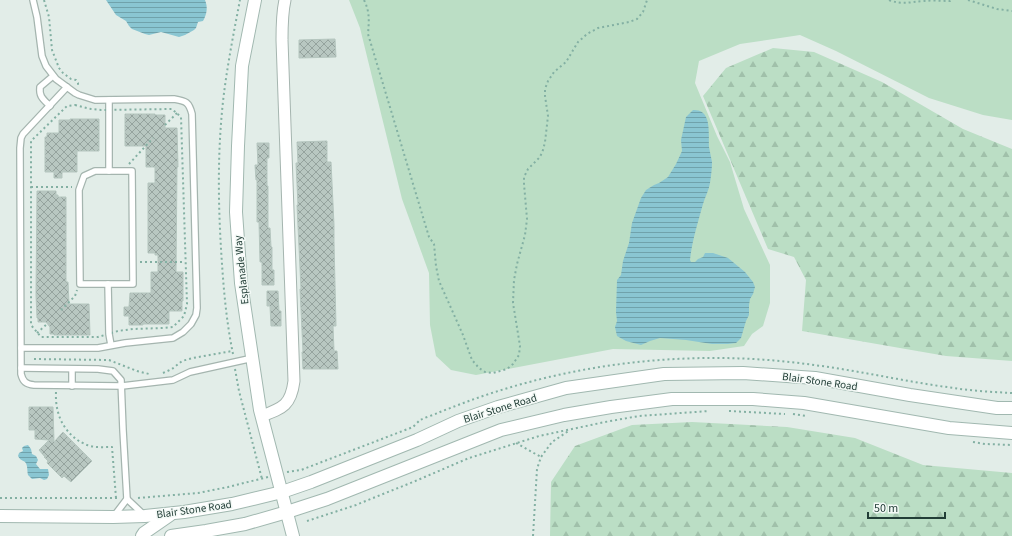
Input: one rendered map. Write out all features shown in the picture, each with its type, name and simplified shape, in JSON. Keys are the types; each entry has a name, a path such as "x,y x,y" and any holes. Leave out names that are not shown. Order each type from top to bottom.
{"street":[{"name":"Esplanade Way","path":"255,0 242,66 238,146 236,212 241,284 260,410 293,536"},
{"path":"262,416 285,405 290,399 294,381 282,40 282,20 285,0"},
{"name":"Blair Stone Road","path":"0,516 145,516 232,504 282,492 311,482 417,440 458,421 498,408 566,388 664,374 743,373 815,378 910,395 997,408 1012,408"},
{"name":"Blair Stone Road","path":"171,536 245,524 287,512 327,499 501,430 564,415 603,408 672,399 753,399 804,403 949,428 1012,433"},
{"path":"142,536 172,513"}],"lane":[{"path":"21,348 98,348 125,343 173,338 184,332 191,324 196,315 197,308 192,114 188,103 184,100 174,99 95,100 79,95 56,79 46,66 42,56 33,0"},
{"path":"50,106 42,98 40,87 53,76"},
{"path":"68,87 23,134 21,138 22,380 27,384 56,386 122,386 173,380 190,372 253,358"},
{"path":"109,100 109,171"},
{"path":"95,171 109,171 132,171 133,284 80,284 79,190 84,176 95,171"},
{"path":"108,284 108,334 111,345"},
{"path":"21,368 98,369 113,371 121,380 127,498 113,517"},
{"path":"72,369 72,386"},
{"path":"127,498 145,516"}],"path":[{"path":"44,0 49,17 52,50 59,68 71,79 76,80 78,84 75,92"},
{"path":"364,0 369,16 368,34 428,237 434,244 436,266 440,281 472,360 485,372 493,373 508,369 519,355 520,346 513,303 514,280 525,234 526,219 524,177 528,169 540,158 545,142 548,116 545,89 548,81 554,72 566,62 578,42 587,34 598,28 629,22 636,19 643,12 647,0"},
{"path":"889,0 908,4 924,1 952,0"},
{"path":"968,0 997,9 1012,11"},
{"path":"74,105 91,109 109,110 172,109 181,117 187,304 184,316 173,327 133,329 118,331 98,337 41,337 30,325 31,141 67,106 74,105"},
{"path":"165,125 177,113"},
{"path":"123,171 153,138"},
{"path":"31,187 72,187"},
{"path":"133,262 186,262"},
{"path":"61,310 74,296 80,284"},
{"path":"37,333 48,324"},
{"path":"162,373 172,369 182,361 232,351"},
{"path":"34,359 108,360 137,371 150,374"},
{"path":"56,359 56,368"},
{"path":"56,386 58,414 64,427 74,438 86,445 112,447 116,498"},
{"path":"307,521 356,505 469,458 539,436 639,416 710,411"},
{"path":"724,411 809,416"},
{"path":"533,536 537,469 542,457 552,442 571,429"},
{"path":"970,441 985,444 1012,445"},
{"path":"516,443 542,457"}],"green space":[{"path":"349,0 1012,0 1012,120 983,115 929,98 836,51 800,35 740,44 699,61 695,83 717,136 730,162 744,209 770,265 770,303 763,326 752,334 744,346 710,351 613,349 476,375 451,370 436,356 430,325 429,273 402,199 360,28"},
{"path":"773,48 814,52 882,82 963,129 1012,149 1012,361 946,356 802,331 806,280 794,257 768,249 703,96 726,68"},
{"path":"692,422 787,427 855,438 923,465 1012,473 1012,536 550,536 551,482 575,446 632,425"}],"water":[{"path":"106,0 205,0 207,10 203,21 198,22 194,30 185,35 179,37 161,32 149,35 132,29 126,21 116,15"},
{"path":"693,110 699,111 707,118 712,165 709,186 695,232 690,260 691,262 695,262 703,257 705,253 713,253 728,258 745,272 755,287 750,299 749,315 741,338 736,343 712,344 660,338 641,345 626,341 617,336 615,327 617,321 617,280 621,275 623,261 629,243 632,223 641,198 646,190 668,177 676,164 682,151 681,140 686,117"},
{"path":"28,445 32,454 36,456 38,460 36,464 40,469 48,469 49,475 47,479 32,479 28,475 26,463 18,456 19,453 23,451 22,448"}],"building":[{"path":"335,39 336,57 299,58 299,40"},
{"path":"125,114 165,115 165,128 177,128 178,167 176,272 183,272 183,301 182,311 169,311 169,324 129,325 129,316 124,316 124,307 129,307 130,293 151,293 151,272 158,272 158,255 155,255 155,253 148,253 148,183 155,183 155,167 146,167 146,146 125,146"},
{"path":"99,119 99,151 77,151 77,172 62,172 62,178 54,178 54,172 45,172 45,137 47,137 47,133 59,133 59,120"},
{"path":"327,141 327,162 331,162 334,225 336,326 333,326 334,351 337,351 338,369 303,369 297,205 297,142"},
{"path":"257,143 269,143 269,158 267,158 268,228 270,228 272,247 272,270 274,270 274,285 262,285 259,222 257,222 257,180 255,165 258,165"},
{"path":"37,191 56,191 56,195 58,195 58,197 66,197 66,282 68,282 69,304 89,304 90,335 50,334 50,327 46,322 38,322 36,295"},
{"path":"267,291 278,291 279,311 281,311 281,326 271,326 270,306 267,306"},
{"path":"29,407 53,407 54,442 63,432 92,461 71,482 64,476 62,478 47,463 48,461 39,450 49,440 35,439 35,430 29,430"}]}
